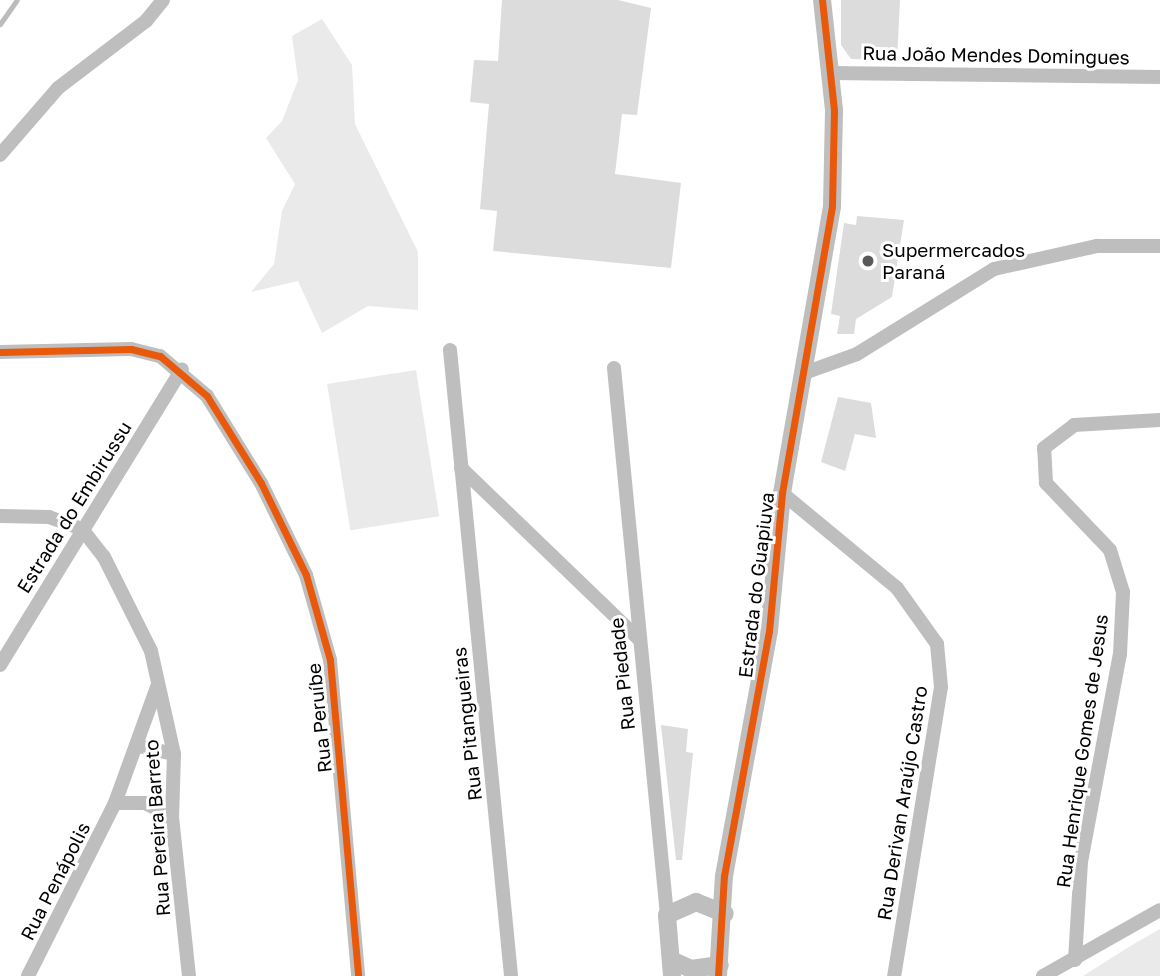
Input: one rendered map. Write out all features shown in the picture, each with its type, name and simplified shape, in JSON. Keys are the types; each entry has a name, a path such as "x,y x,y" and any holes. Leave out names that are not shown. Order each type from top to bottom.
{"street":[{"path":"0,155 58,88 146,21 163,0"},
{"name":"Estrada do Guapiuva","path":"719,970 725,914 724,876 769,631 782,493 807,372 832,206 831,73 822,0"},
{"name":"Rua João Mendes Domingues","path":"831,73 1160,77"},
{"path":"807,372 857,354 994,269 1097,246 1160,246"},
{"path":"0,352 131,349 182,369"},
{"name":"Rua Pitangueiras","path":"450,350 511,976"},
{"name":"Rua Piedade","path":"614,368 672,968"},
{"name":"Estrada do Embirussu","path":"0,665 182,369"},
{"name":"Rua Peruíbe","path":"182,369 207,396 261,483 319,616 336,702 358,976"},
{"name":"Rua Henrique Gomes de Jesus","path":"1075,960 1082,862 1112,708 1123,592 1110,550 1046,482 1044,448 1074,425 1160,420"},
{"path":"461,468 639,639"},
{"name":"Rua Derivan Araújo Castro","path":"782,493 897,588 937,644 941,687 894,976"},
{"path":"0,516 49,517 82,529"},
{"name":"Rua Pereira Barreto","path":"82,529 131,610 158,681 174,754 172,817 189,976"},
{"name":"Rua Penápolis","path":"28,976 115,803 139,746 158,681"},
{"path":"139,746 174,754"},
{"path":"115,803 145,803 172,817"},
{"path":"667,915 696,902 724,876"},
{"path":"696,902 725,914"},
{"path":"1043,976 1160,910"},
{"path":"672,968 719,970"}],"shaded area":[{"path":"322,19 352,65 355,124 418,252 418,310 368,306 322,333 298,281 251,292 274,264 282,211 295,184 266,138 282,121 298,80 292,36"},
{"path":"416,370 439,516 350,530 327,384"},
{"path":"1160,929 1160,976 1083,976 1132,945"}],"building":[{"path":"502,0 618,0 651,8 637,115 622,114 615,174 681,183 671,268 493,251 497,211 480,209 489,104 470,102 474,60 498,61"},
{"path":"841,0 900,0 897,60 851,59 841,45"},
{"name":"Supermercados Paraná","path":"857,216 904,220 892,297 856,319 854,334 837,334 840,316 831,314 844,223 856,225"},
{"path":"838,397 871,403 876,438 855,434 845,471 821,462"},
{"path":"661,725 688,729 686,752 693,753 682,860 676,860"}],"waterway":[{"path":"0,24 17,0"}],"cycle path":[{"path":"718,976 724,876 769,631 782,493 832,206 834,110 822,0"},
{"path":"0,352 131,349 160,356 207,396 261,483 306,575 330,660 358,976"}],"place":[{"name":"Supermercados Paraná","path":"868,261"}]}
